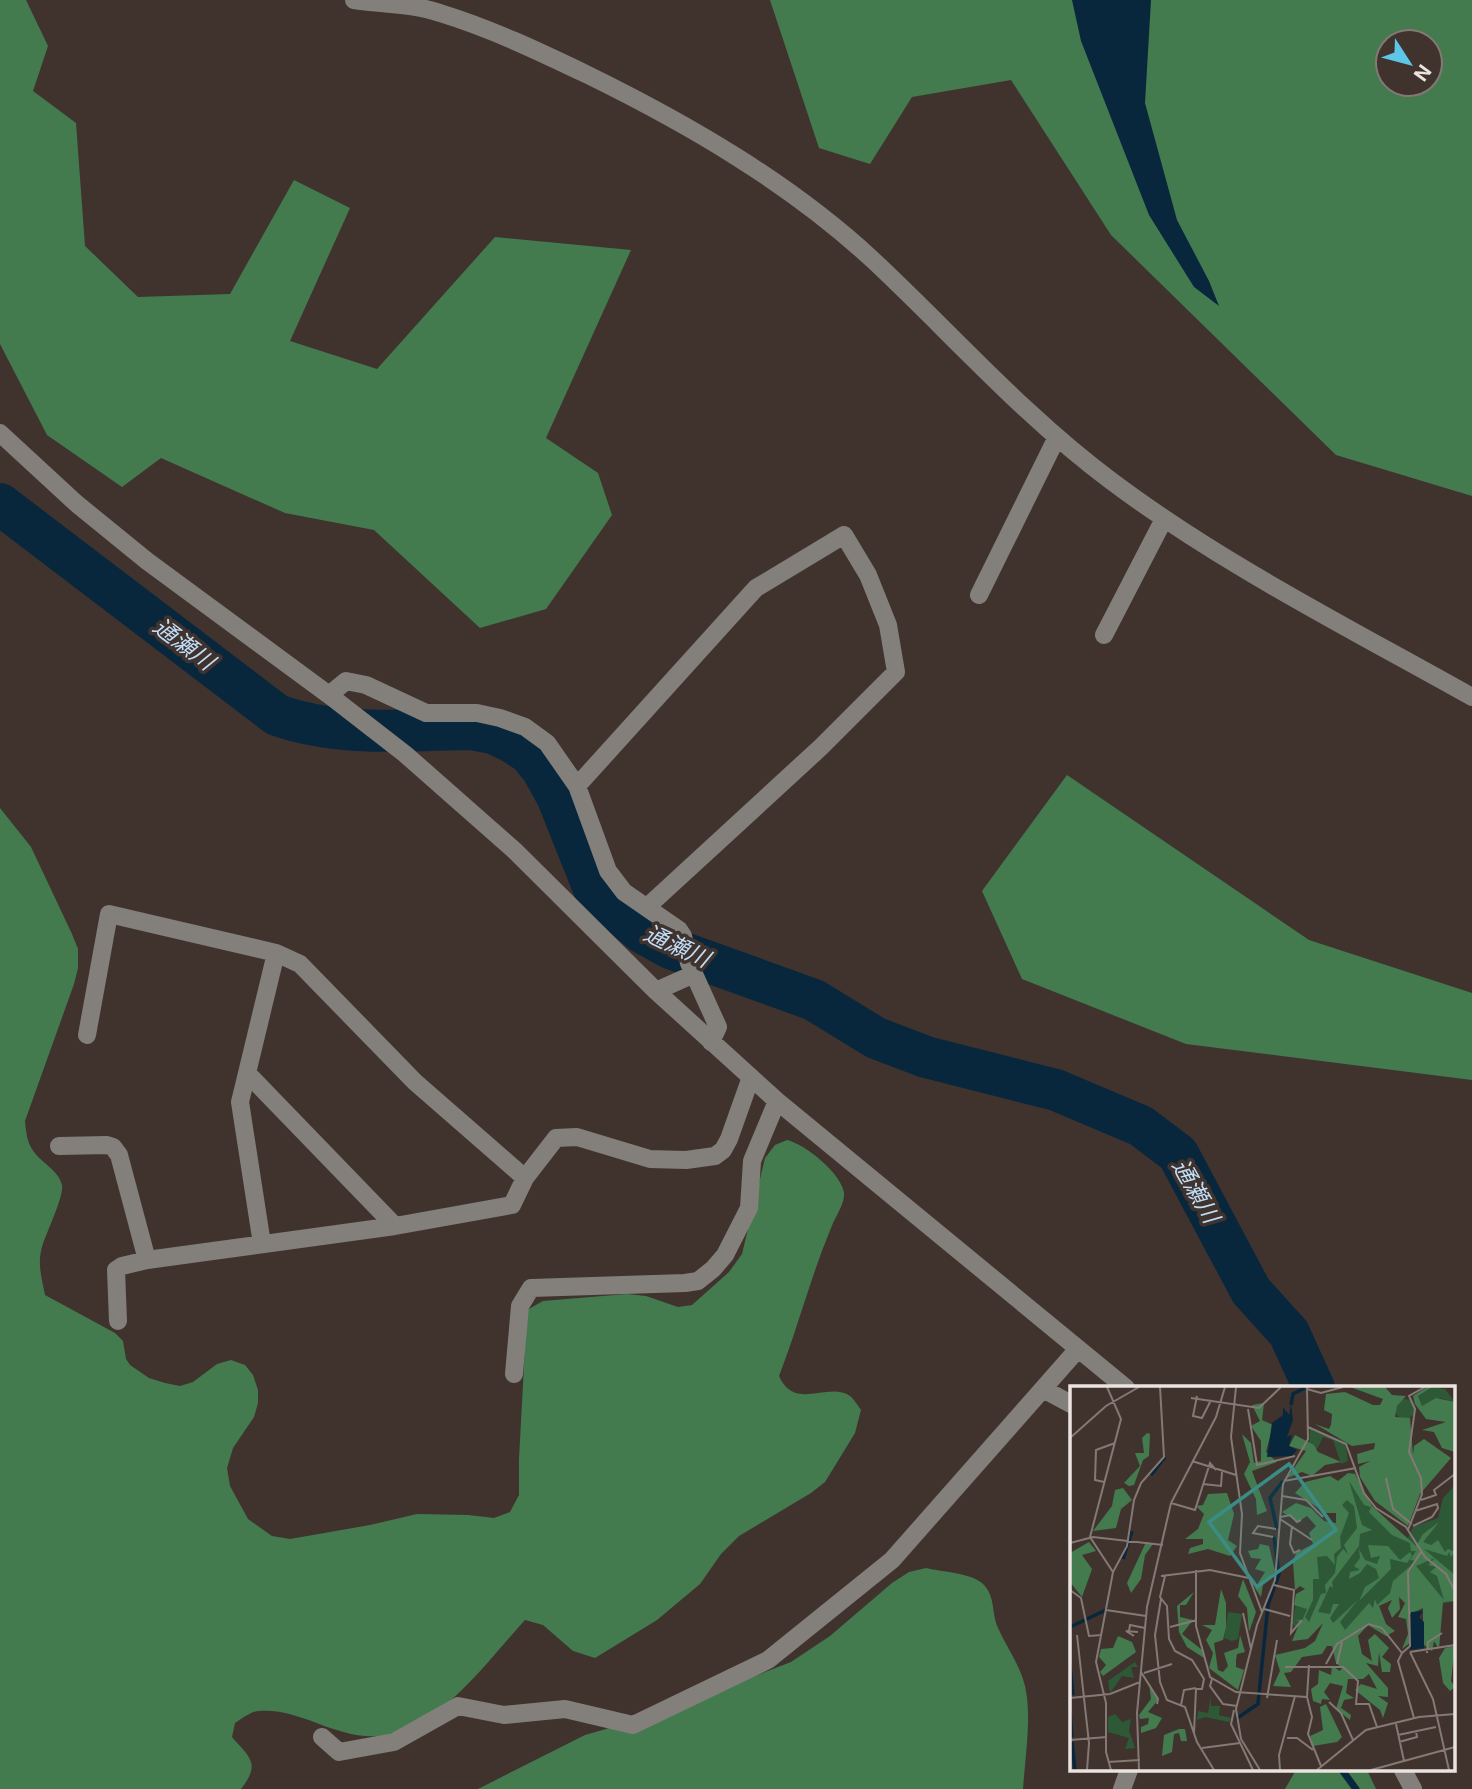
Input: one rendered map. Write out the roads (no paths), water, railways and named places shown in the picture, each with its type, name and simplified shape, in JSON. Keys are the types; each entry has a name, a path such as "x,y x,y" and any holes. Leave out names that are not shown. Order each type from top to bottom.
{"street":[{"path":"354,0 436,11 514,39 628,95 701,135 752,167 821,217 871,258 1057,437 1108,479 1164,519 1243,567 1472,697"},
{"path":"0,433 77,504 147,561 405,754 514,850 656,991 777,1101 1124,1386"},
{"path":"979,595 1057,437"},
{"path":"1104,635 1164,519"},
{"path":"577,786 756,589 844,535 868,575 888,625 896,672 821,747 647,907"},
{"path":"329,695 345,681 366,685 426,713 477,713 500,718 525,727 547,743 577,786 608,871 624,892 683,936 691,969 718,1027 710,1042"},
{"path":"88,1035 108,914 276,953 300,964 415,1082 524,1178"},
{"path":"262,1244 240,1102 276,953"},
{"path":"656,991 691,969"},
{"path":"247,1073 395,1226"},
{"path":"118,1321 116,1270 122,1266 147,1260 395,1226 512,1205 524,1178 556,1138 577,1137 650,1159 686,1160 715,1156 723,1150 729,1139 751,1077"},
{"path":"514,1374 520,1306 531,1288 698,1281 713,1269 725,1255 749,1208 752,1161 777,1101"},
{"path":"59,1146 107,1145 119,1154 147,1260"},
{"path":"322,1737 339,1752 394,1742 458,1706 504,1715 565,1709 633,1725 768,1660 892,1560 1078,1349"},
{"path":"1043,1389 1070,1403"},
{"path":"1122,1789 1128,1772"},
{"path":"1404,1772 1413,1789"}],"water":[{"path":"1072,0 1151,0 1145,103 1177,220 1219,306 1194,287 1149,215 1081,41"}],"waterway":[{"name":"通瀬川","path":"0,504 277,715 324,727 373,731 471,729 493,733 529,753 542,769 557,796 596,894 643,933 670,948 814,1000 876,1038 926,1057 1056,1090 1141,1126 1178,1154 1251,1291 1289,1333 1313,1386"},
{"path":"1343,1772 1356,1789"}]}
